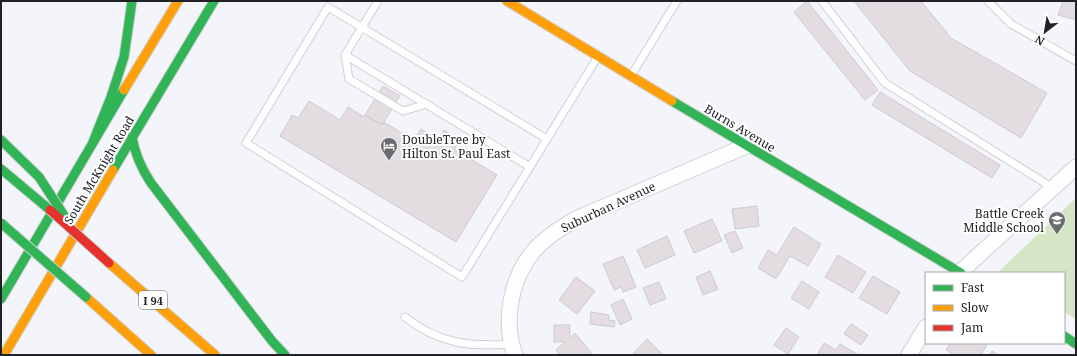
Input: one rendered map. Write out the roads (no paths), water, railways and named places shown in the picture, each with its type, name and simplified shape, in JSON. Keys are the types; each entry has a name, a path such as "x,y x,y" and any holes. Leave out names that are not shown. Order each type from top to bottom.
{"main road":[{"path":"93,142 111,97 124,57 132,1"},
{"name":"South McKnight Road","path":"1,299 178,1"},
{"name":"South McKnight Road","path":"4,353 214,1"},
{"name":"Burns Avenue","path":"508,1 746,146 958,272"},
{"path":"132,137 133,150 138,165 150,184 272,341 285,355"},
{"path":"1,140 39,177 77,234"},
{"name":"I 94","path":"1,169 215,355"},
{"path":"1,223 151,355"},
{"path":"1065,337 1076,344"}],"street":[{"name":"Suburban Avenue","path":"513,350 510,331 510,307 514,290 520,273 532,253 548,236 576,219 746,146"},
{"path":"961,272 1076,167"},
{"path":"909,355 925,329"}],"lane":[{"path":"378,1 345,55 349,79 403,111 427,104"},
{"path":"631,76 677,1"},
{"path":"822,1 885,82 1053,188"},
{"path":"988,1 1011,24 1076,61"},
{"path":"547,139 362,26 328,7 246,143 462,277 530,167 598,56"},
{"path":"345,55 530,167"},
{"path":"405,317 419,328 454,343 513,350"}],"place":[{"name":"DoubleTree by Hilton St. Paul East","path":"389,161"},
{"name":"Battle Creek Middle School","path":"1057,235"}]}
